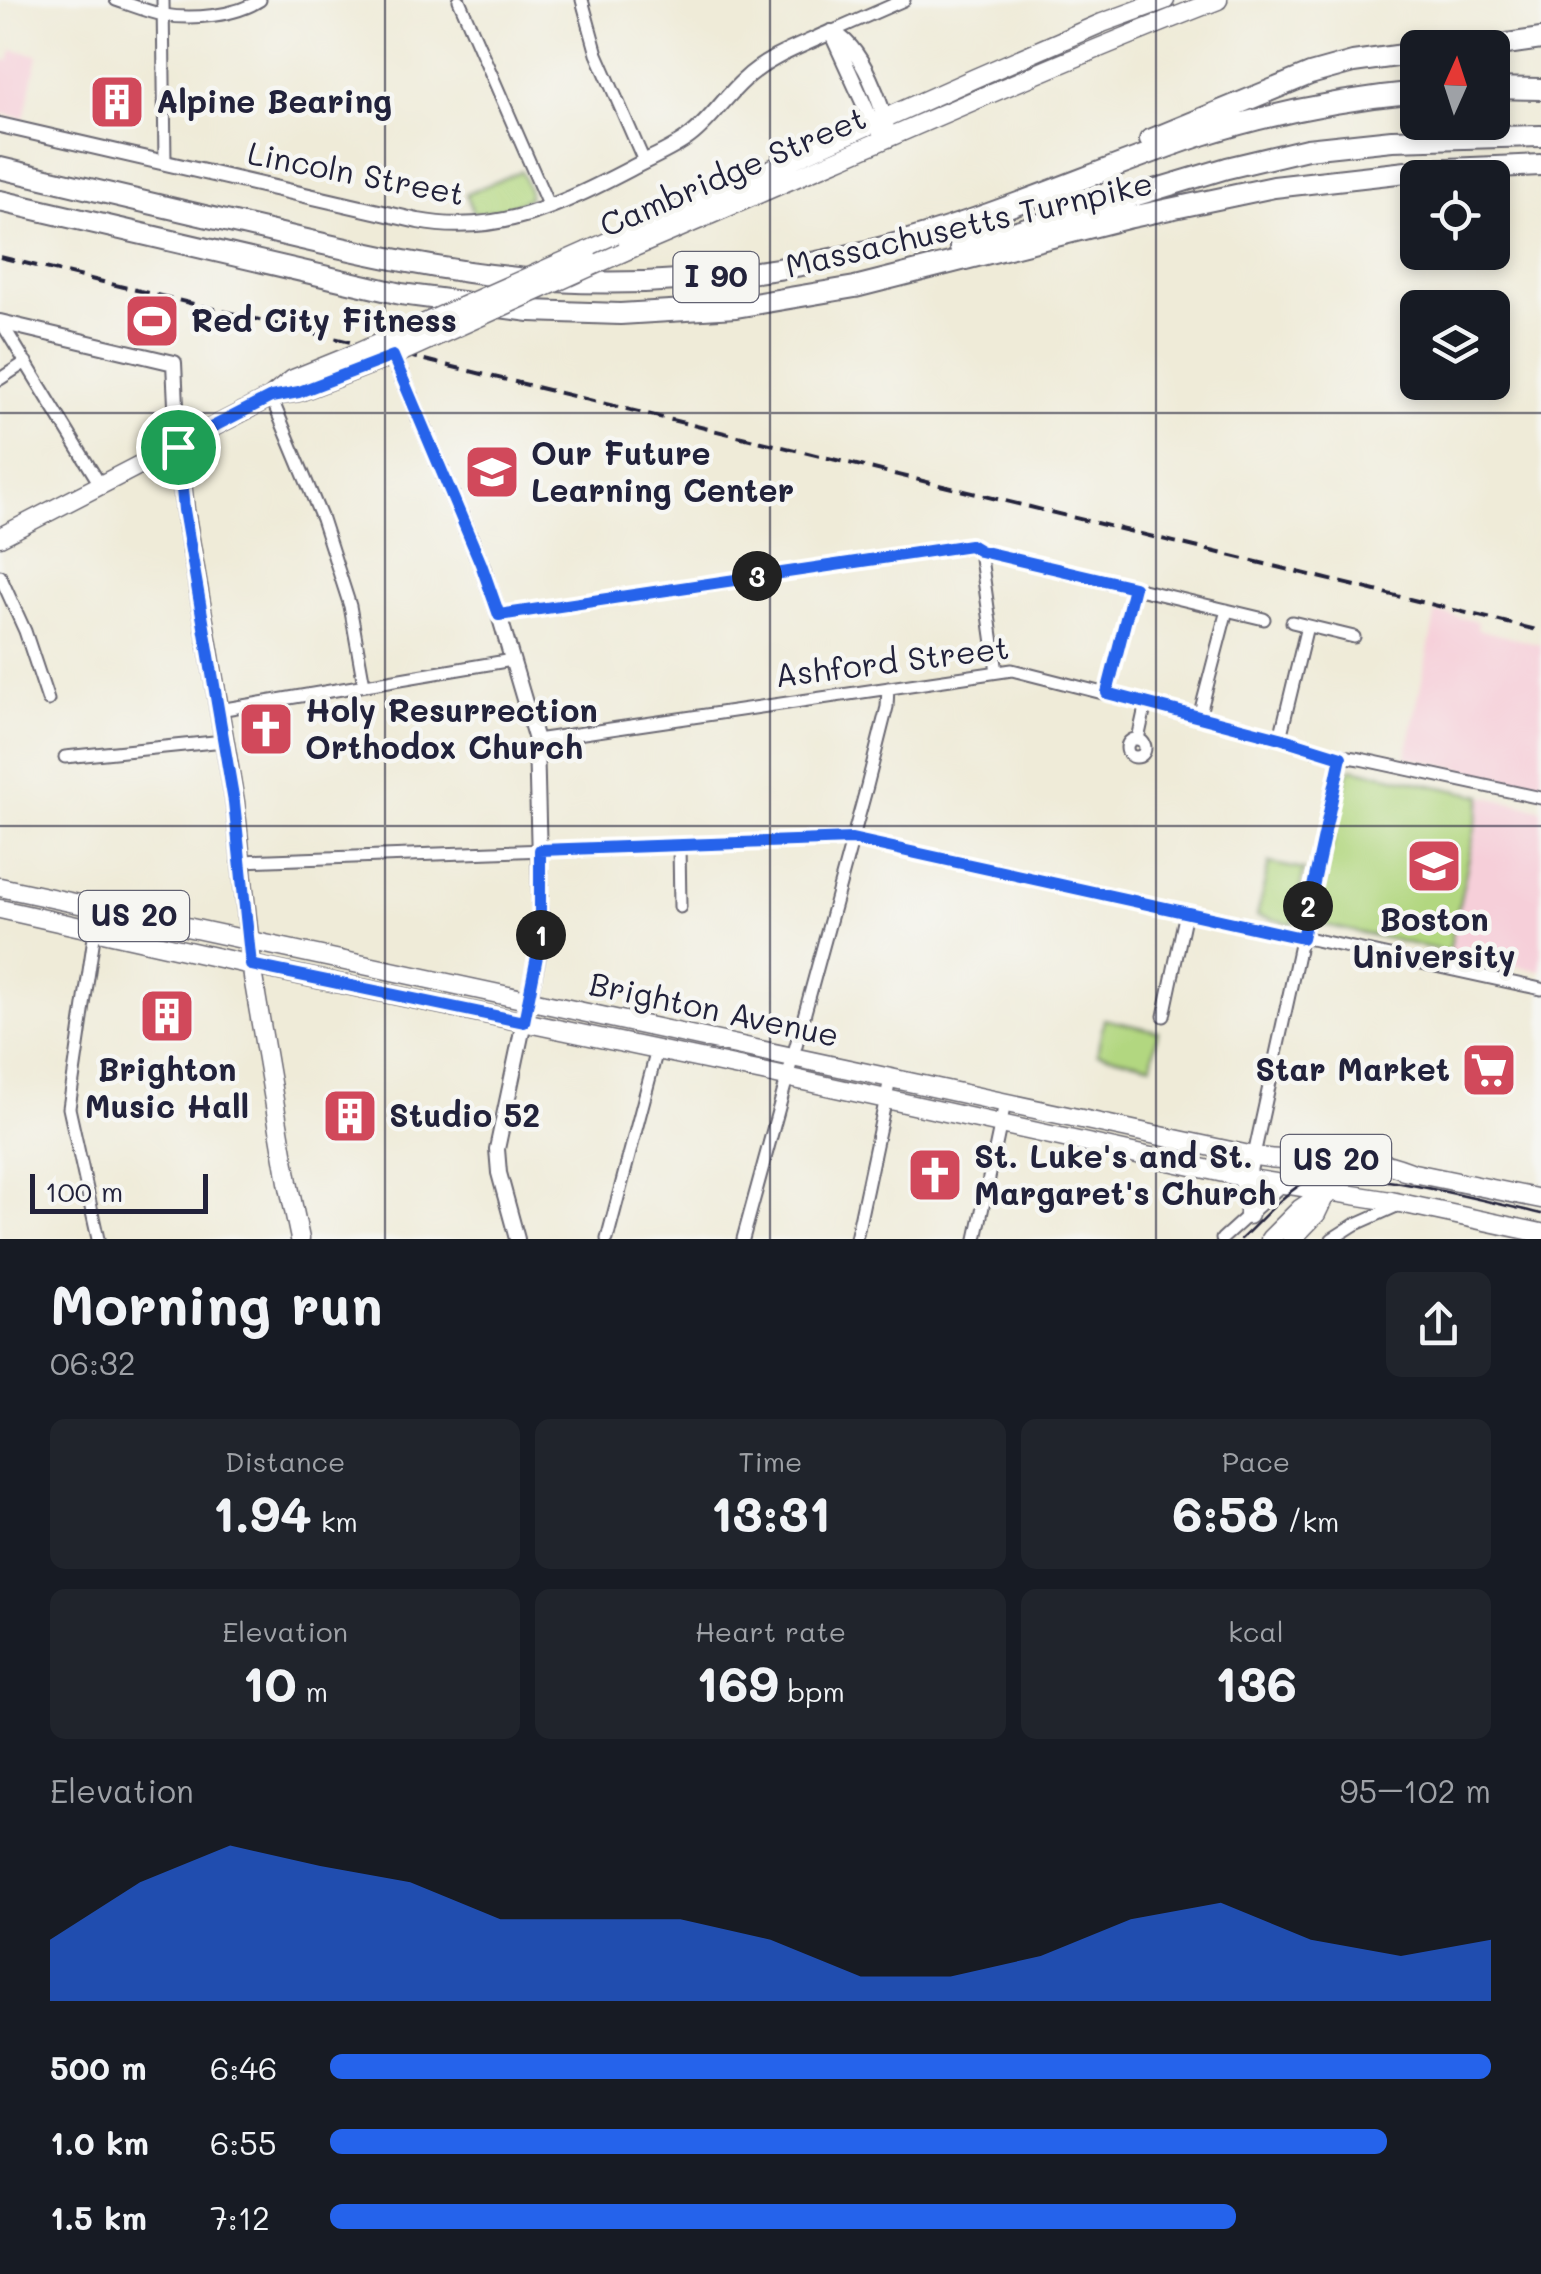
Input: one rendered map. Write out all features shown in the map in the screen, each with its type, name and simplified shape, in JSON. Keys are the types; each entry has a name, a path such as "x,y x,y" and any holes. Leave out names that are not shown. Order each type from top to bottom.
{"highway":[{"path":"1510,45 1541,42"},
{"path":"1510,46 1541,42"},
{"path":"939,231 988,203 1297,78 1352,62 1400,56"},
{"path":"1510,88 1541,89"},
{"name":"Massachusetts Turnpike","path":"0,168 409,263 551,281 636,282 745,274 832,259 939,231 1234,126 1328,104 1400,94"},
{"path":"736,307 796,288 891,268 1211,172 1291,152 1392,140 1541,136"},
{"name":"Massachusetts Turnpike","path":"0,201 356,285 445,302 574,314 661,313 736,307 876,282 1148,213 1253,191 1445,168 1541,166"}],"main road":[{"name":"Cambridge Street","path":"0,538 271,397 294,379 879,121 1165,0"},
{"name":"Cambridge Street","path":"271,397 299,392 390,359 623,252 1010,84 1218,0"},
{"path":"178,447 184,510 241,861 251,965 300,1239"},
{"name":"Brighton Avenue","path":"0,887 1262,1158 1384,1162 1416,1174"},
{"name":"Brighton Avenue","path":"0,909 1245,1177 1328,1190"},
{"path":"1262,1158 1328,1190"},
{"path":"1270,1239 1300,1209 1348,1174 1385,1167 1416,1174"},
{"name":"US 20","path":"1416,1174 1541,1199"},
{"path":"1245,1177 1249,1215"},
{"path":"1292,1239 1316,1214 1328,1190"},
{"name":"US 20","path":"1328,1190 1403,1203 1508,1233 1541,1233"}],"street":[{"path":"116,0 164,15 237,12 260,0"},
{"path":"163,0 164,163"},
{"path":"459,0 549,207"},
{"path":"582,0 597,54 644,162"},
{"path":"831,32 904,0"},
{"path":"831,32 857,52 888,139"},
{"name":"Lincoln Street","path":"0,126 418,221 465,226 494,223 549,207 676,146 756,70 831,32"},
{"path":"1,322 101,486"},
{"path":"1,322 174,364 178,447"},
{"path":"390,359 463,520 499,615 536,740 542,927 497,1149 499,1174 516,1239"},
{"path":"0,379 26,362"},
{"path":"271,397 322,520 350,606 364,685"},
{"path":"499,615 970,545 980,551 1264,619"},
{"path":"980,551 997,672"},
{"path":"0,576 25,631 48,700"},
{"path":"1107,693 1134,587"},
{"path":"1199,717 1227,610"},
{"path":"1292,622 1354,637"},
{"path":"1280,738 1307,626"},
{"path":"219,710 512,660"},
{"name":"Ashford Street","path":"536,740 1019,670 1341,757 1541,798"},
{"path":"743,1239 887,707 888,688"},
{"path":"1138,740 1146,704"},
{"path":"66,757 224,741"},
{"path":"1245,1177 1262,1158 1302,938 1341,757"},
{"path":"241,861 852,839 1541,989"},
{"path":"679,845 680,906"},
{"path":"1164,1016 1186,912"},
{"path":"95,930 69,1108 98,1239"},
{"path":"607,1239 658,1050"},
{"path":"856,1239 890,1078"},
{"path":"976,1239 1005,1103"},
{"path":"1222,1239 1283,1184"},
{"path":"1332,1239 1403,1203"}],"shaded area":[{"path":"12,49 38,55 24,118 0,113 0,59 9,61"},
{"path":"1436,612 1478,622 1477,629 1541,645 1541,787 1406,757"},
{"name":"Boston University","path":"1352,768 1541,809 1541,971 1315,923 1347,773"}],"green space":[{"path":"521,171 529,198 507,208 474,214 466,194"},
{"name":"Boston University","path":"1352,768 1482,796 1449,952 1315,923 1347,773"},
{"path":"1269,863 1304,870 1293,924 1257,916"},
{"path":"1104,1019 1158,1031 1151,1065 1097,1053"}],"tram line":[{"path":"1241,1239 1293,1190 1311,1179 1329,1176 1423,1187 1541,1214"}],"railway":[{"path":"0,257 1541,631"}],"place":[{"name":"Alpine Bearing","path":"117,102"},
{"name":"Red City Fitness","path":"152,321"},
{"name":"Our Future Learning Center","path":"492,472"},
{"name":"Holy Resurrection Orthodox Church","path":"266,729"},
{"name":"Boston University","path":"1434,866"},
{"name":"Brighton Music Hall","path":"167,1016"},
{"name":"Star Market","path":"1489,1070"},
{"name":"Studio 52","path":"350,1116"},
{"name":"St. Luke's and St. Margaret's Church","path":"935,1175"}],"route":[{"path":"393,356 499,615 970,545 980,551 1134,587 1107,693 1341,757 1302,938 852,839 540,850 540,941 524,1022 251,965 234,802 184,510 178,447 271,397 299,392 393,356"}]}
